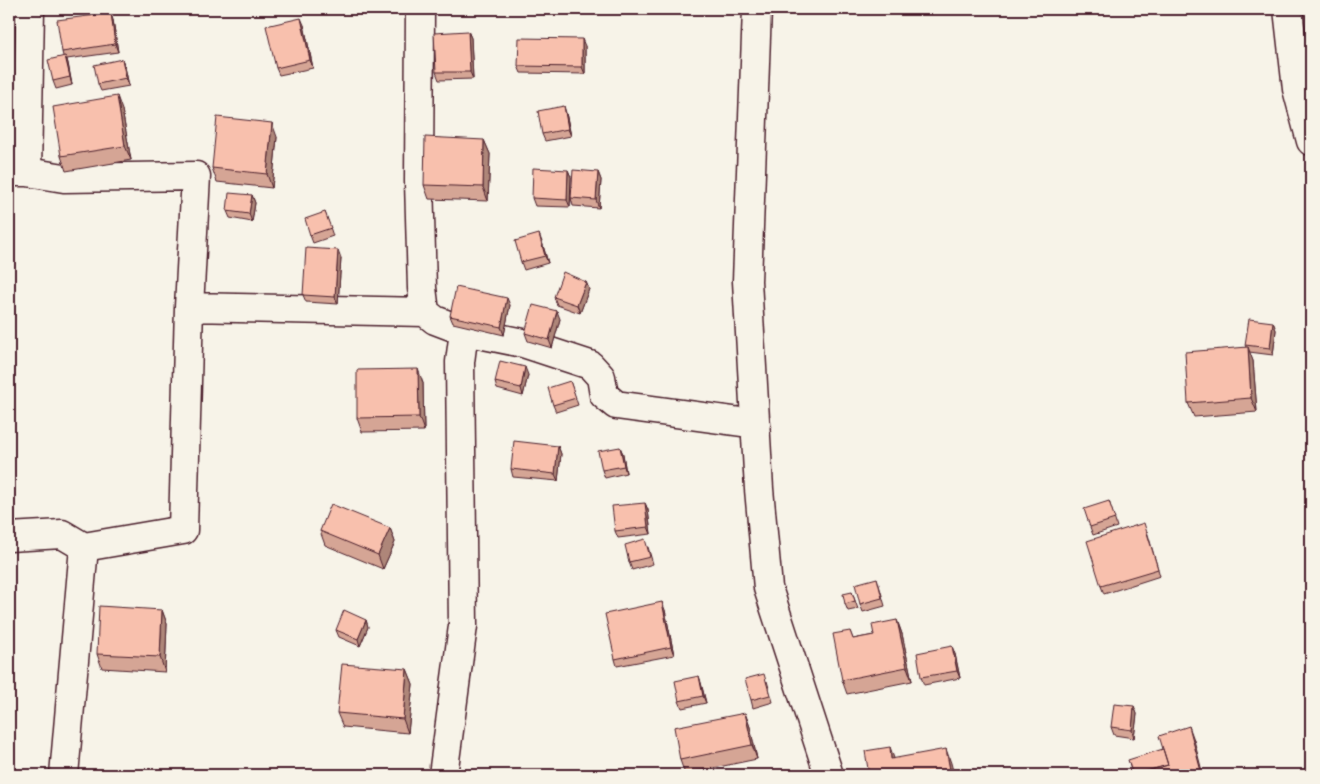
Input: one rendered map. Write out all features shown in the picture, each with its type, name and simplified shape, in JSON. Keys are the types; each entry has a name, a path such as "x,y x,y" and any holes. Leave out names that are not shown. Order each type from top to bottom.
{"street":[{"path":"9,537 62,534 84,546 183,530 189,307 196,176 64,178 18,172 30,9"},
{"path":"420,9 420,181 422,288 425,312"},
{"path":"757,9 747,281 768,588 829,775"},
{"path":"1288,9 1297,89 1311,141"},
{"path":"189,307 425,312 435,320 464,331 523,343 590,365 600,377 604,395 616,405 756,424"},
{"path":"442,775 463,626 460,362 464,331"},
{"path":"64,775 84,546"}],"building":[{"path":"111,13 115,44 62,52 57,20"},
{"path":"301,18 310,60 276,68 266,26"},
{"path":"468,31 470,72 436,72 434,33"},
{"path":"519,38 582,39 582,67 518,66"},
{"path":"65,56 70,77 53,81 48,60"},
{"path":"122,59 126,78 98,84 94,65"},
{"path":"117,96 125,146 61,156 53,107"},
{"path":"564,106 568,129 542,134 538,111"},
{"path":"217,117 272,123 267,174 212,168"},
{"path":"425,137 484,140 483,187 424,185"},
{"path":"533,168 568,170 567,200 532,198"},
{"path":"573,170 598,172 596,200 571,198"},
{"path":"229,193 252,195 249,214 227,211"},
{"path":"325,212 331,228 310,235 305,219"},
{"path":"539,234 545,256 521,262 515,241"},
{"path":"306,248 338,250 335,297 303,295"},
{"path":"563,272 586,282 577,305 554,297"},
{"path":"456,287 507,298 501,327 450,316"},
{"path":"533,305 557,311 549,340 525,333"},
{"path":"1249,319 1273,322 1270,348 1245,345"},
{"path":"1248,347 1251,398 1188,403 1185,352"},
{"path":"500,361 525,367 521,388 495,382"},
{"path":"418,369 419,417 357,418 357,370"},
{"path":"570,381 576,398 553,405 548,388"},
{"path":"514,441 558,446 555,474 511,469"},
{"path":"620,447 624,466 602,470 598,451"},
{"path":"1109,501 1115,519 1090,527 1084,509"},
{"path":"645,503 648,527 615,531 612,506"},
{"path":"331,504 390,528 378,555 320,531"},
{"path":"1144,523 1158,569 1101,586 1087,541"},
{"path":"645,539 650,557 629,562 625,545"},
{"path":"877,578 882,598 860,604 855,584"},
{"path":"852,592 855,601 845,604 843,594"},
{"path":"662,602 671,647 615,659 605,614"},
{"path":"99,606 162,610 160,657 97,654"},
{"path":"344,610 366,620 358,639 336,630"},
{"path":"897,620 907,667 842,680 833,634 850,631 853,639 874,635 872,625"},
{"path":"952,646 957,671 921,677 917,653"},
{"path":"342,664 407,669 403,719 337,713"},
{"path":"764,674 770,695 751,700 745,679"},
{"path":"699,676 703,696 679,701 675,681"},
{"path":"1114,704 1134,706 1132,730 1111,727"},
{"path":"745,713 752,745 680,760 674,727"},
{"path":"1189,726 1202,775 1133,775 1168,765 1159,736"},
{"path":"890,747 891,759 946,749 951,775 869,775 865,751"},
{"path":"1163,749 1168,765 1133,775 1128,760"},
{"path":"840,773 857,774 857,775 840,775"}]}
